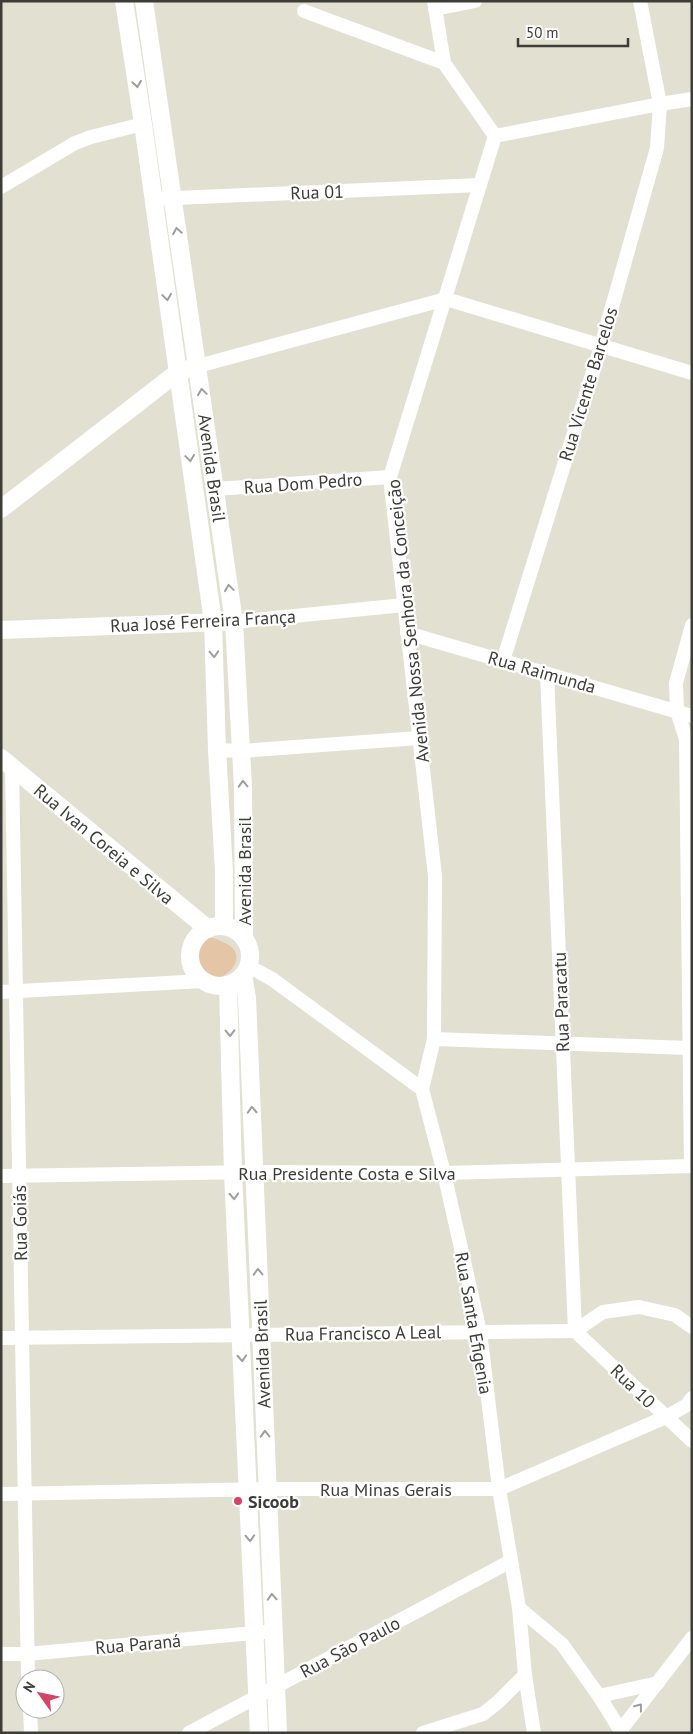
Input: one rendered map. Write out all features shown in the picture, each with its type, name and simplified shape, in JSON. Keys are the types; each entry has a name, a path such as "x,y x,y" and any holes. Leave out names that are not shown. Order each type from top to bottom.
{"street":[{"name":"Avenida Brasil","path":"124,1 213,622 217,750 224,871 216,928"},
{"name":"Avenida Brasil","path":"144,1 234,622 243,787 244,938"},
{"path":"475,1 434,5 444,63 495,136 692,99"},
{"name":"Rua Vicente Barcelos","path":"503,661 601,346 657,148 660,104 640,1"},
{"path":"304,10 444,63"},
{"path":"131,47 150,44"},
{"path":"1,187 75,143 143,124"},
{"name":"Avenida Nossa Senhora da Conceição","path":"422,1089 434,1039 435,876 390,477 495,136"},
{"name":"Rua 01","path":"153,199 480,185"},
{"path":"1,509 178,372 446,299 692,373"},
{"name":"Rua Dom Pedro","path":"215,489 390,477"},
{"name":"Rua José Ferreira França","path":"1,630 234,622 404,605"},
{"path":"691,1166 686,740 677,711 676,683 692,625"},
{"name":"Rua Raimunda","path":"407,633 692,716"},
{"name":"Rua Paracatu","path":"547,674 575,1331"},
{"path":"217,750 241,751 419,738"},
{"name":"Rua Ivan Coreia e Silva","path":"6,762 216,928"},
{"name":"Rua Goiás","path":"6,762 16,991 28,1669"},
{"path":"216,928 235,930 244,938 249,947 250,957 246,971 237,981 228,985 215,986 203,980 193,968 190,953 196,939 216,928"},
{"name":"Avenida Brasil","path":"246,971 278,1733"},
{"path":"246,971 272,979 422,1089"},
{"path":"1,992 203,980"},
{"name":"Avenida Brasil","path":"228,985 233,1173 259,1733"},
{"path":"434,1039 689,1048"},
{"name":"Rua Santa Efigenia","path":"422,1089 444,1173 480,1332 500,1490 519,1608 525,1675 534,1733"},
{"name":"Rua Presidente Costa e Silva","path":"1,1176 254,1172 444,1173 691,1166"},
{"path":"575,1331 603,1312 639,1307 675,1315 692,1327"},
{"name":"Rua Francisco A Leal","path":"1,1338 575,1331"},
{"name":"Rua 10","path":"575,1331 692,1441"},
{"name":"Rua Minas Gerais","path":"1,1494 267,1489 500,1490 666,1417 686,1405 692,1398"},
{"name":"Rua São Paulo","path":"189,1733 511,1561"},
{"path":"519,1608 562,1644 599,1696 621,1732 692,1638"},
{"name":"Rua Paraná","path":"1,1654 27,1654 274,1631"},
{"path":"423,1733 483,1714 525,1675"},
{"path":"599,1696 658,1683"},
{"path":"30,1719 31,1733"}],"shaded area":[{"path":"206,937 221,941 235,951 237,958 234,966 221,977 205,976 199,969 197,959 198,942"}],"place":[{"name":"Sicoob","path":"238,1501"}]}
